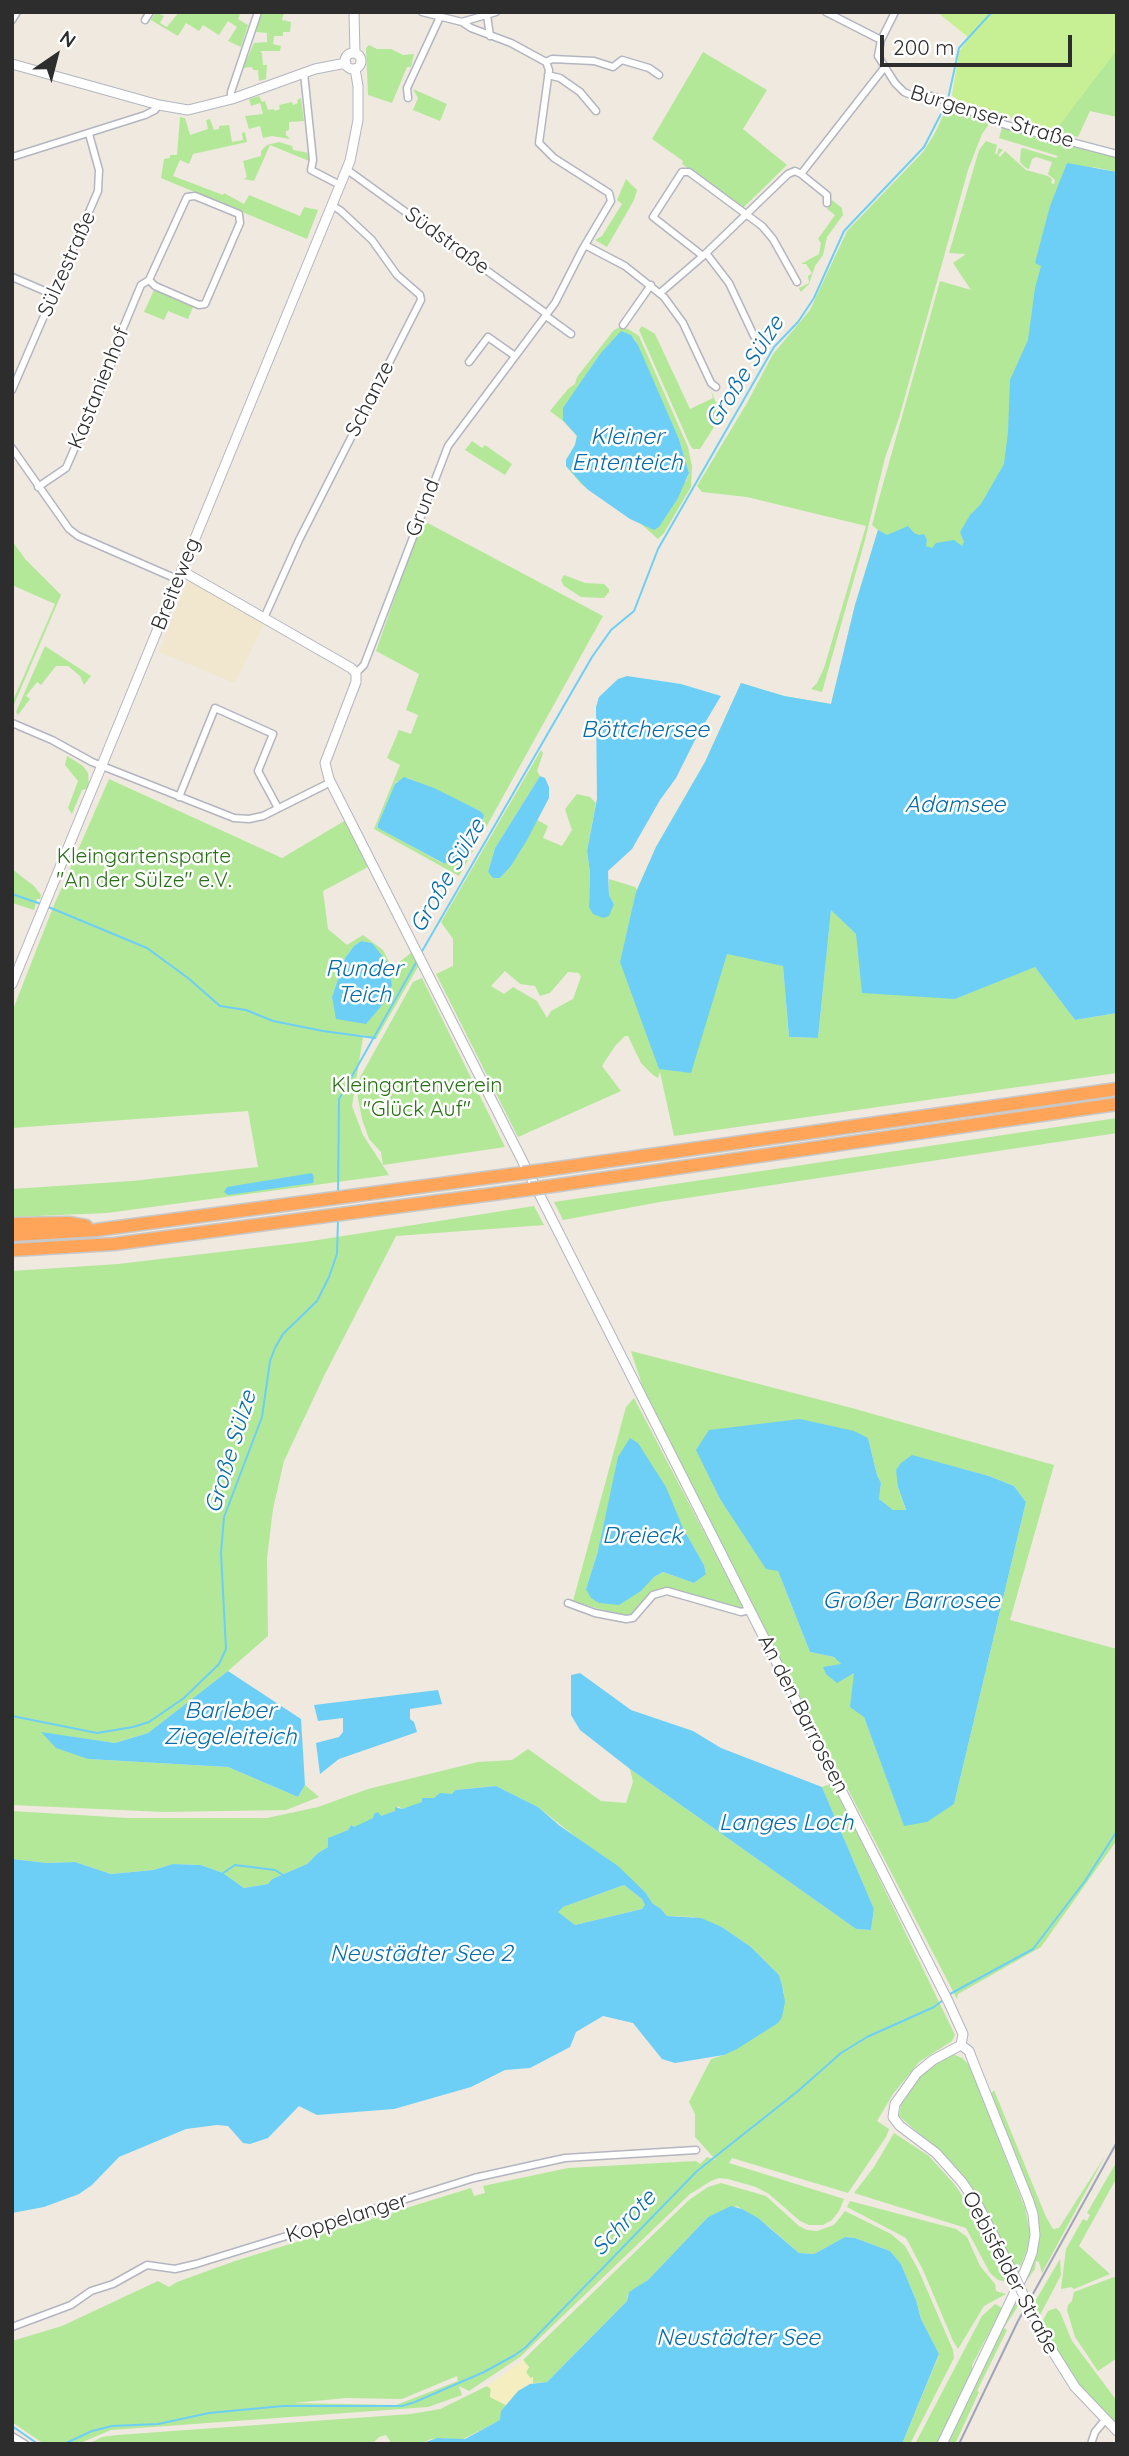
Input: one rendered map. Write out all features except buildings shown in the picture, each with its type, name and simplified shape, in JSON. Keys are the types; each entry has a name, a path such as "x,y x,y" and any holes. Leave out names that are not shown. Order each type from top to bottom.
{"highway":[{"path":"12,1235 96,1230 523,1173 1117,1088"},
{"path":"12,1250 114,1244 358,1213 1117,1104"},
{"path":"12,1224 69,1223 96,1230"}],"street":[{"path":"12,20 17,12"},
{"path":"145,20 150,12"},
{"path":"231,99 230,92 258,12"},
{"name":"Breiteweg","path":"12,984 346,169 354,146 358,120 355,69 361,61 360,56 355,53 354,12"},
{"path":"422,12 462,22 546,62 548,75 560,78 580,92 596,111"},
{"path":"462,22 496,12"},
{"path":"826,12 881,40"},
{"path":"801,174 884,68 878,56 881,40 895,12"},
{"path":"488,15 490,36"},
{"path":"408,98 407,88 440,17"},
{"path":"355,53 348,56 346,63 349,68 355,69"},
{"path":"546,62 552,59 594,61 613,67 622,60 649,68 659,75"},
{"path":"12,64 159,105 194,110 304,73 346,63"},
{"name":"Burgenser Straße","path":"884,68 904,92 913,96 930,96 1006,125 1117,154"},
{"path":"304,73 313,160 311,170 340,185"},
{"name":"Grund","path":"356,673 364,665 444,455 547,315 609,205 611,197 554,158 540,143 548,75"},
{"path":"12,157 145,115 159,105"},
{"name":"Sülzestraße","path":"12,390 98,191 99,170 89,134"},
{"name":"Südstraße","path":"346,169 571,334"},
{"path":"660,293 704,255 788,174 795,171 801,174 827,195 827,203"},
{"path":"754,336 728,282 704,255 653,217 679,174 689,172 747,214 773,239 797,282"},
{"name":"Kastanienhof","path":"38,487 66,468 118,349 121,333 141,285 149,280 187,197 195,196 239,214 240,223 205,304 198,305 155,286 149,280"},
{"name":"Schanze","path":"264,618 299,540 421,300 418,292 397,275 372,240 332,205"},
{"path":"585,245 625,266 660,293 683,323 711,383 716,387"},
{"path":"12,277 54,295"},
{"path":"623,324 651,285"},
{"path":"469,362 488,337 515,356"},
{"path":"12,448 64,526 74,533 180,575 264,618 356,673 356,682 325,764 331,782 263,816 250,819 234,818 102,766 12,723"},
{"path":"179,797 215,708 273,734 258,771 278,808"},
{"name":"An den Barroseen","path":"331,782 948,2001 963,2034 961,2045 969,2051 1028,2199 1035,2231 1025,2271 942,2444"},
{"name":"An den Barroseen","path":"568,1603 595,1613 626,1619 633,1618 653,1595 667,1591 741,1612 750,1610"},
{"name":"Oebisfelder Straße","path":"961,2045 933,2060 917,2073 895,2104 893,2116 898,2125 936,2153 962,2182 979,2207 1043,2336 1075,2387 1117,2431"},
{"name":"Koppelanger","path":"12,2327 73,2304 91,2291 113,2284 147,2265 181,2268 461,2182 550,2160 696,2150"},
{"path":"628,2155 629,2165"},
{"path":"1091,2444 1095,2431 1105,2420"},
{"path":"12,2435 25,2444"}],"shaded area":[{"path":"189,578 265,622 235,683 159,652"}],"green space":[{"path":"156,12 164,16 160,23 167,27 179,12 236,12 240,15 238,19 248,25 241,47 228,41 237,27 228,21 219,35 203,25 199,31 186,23 178,36 151,20"},
{"path":"261,12 284,12 282,20 291,22 290,32 283,32 283,36 274,36 273,44 281,46 280,51 260,51 263,65 267,65 266,79 259,81 258,70 253,70 252,67 243,68 254,43 267,42 267,33 256,32"},
{"path":"937,12 1117,12 1117,50 1054,132 956,99 952,95 959,52 969,38"},
{"path":"369,45 377,49 391,49 403,55 414,54 411,67 407,67 392,103 368,95 366,48"},
{"path":"1117,48 1117,117 1090,111 1078,137 1054,132"},
{"path":"703,52 767,90 743,129 787,165 743,208 652,139"},
{"path":"413,89 447,104 440,121 413,110 418,98"},
{"path":"259,96 262,102 265,101 268,110 275,111 280,109 279,105 292,102 293,105 301,98 304,121 289,122 286,135 290,139 272,136 263,138 260,126 249,129 245,116 263,114 260,103 251,106 249,99"},
{"path":"947,107 990,123 982,134 968,170 899,418 885,458 822,692 811,689 824,668 866,526 747,497 702,492 697,486 773,354 810,310 847,231 923,152"},
{"path":"180,117 185,118 190,135 208,129 206,120 210,119 214,130 219,129 219,126 229,125 232,142 243,140 242,133 245,132 247,142 193,154 189,164 180,160 173,176 223,195 224,193 244,204 249,195 300,216 304,207 318,210 307,239 161,178 164,159 177,155"},
{"path":"1002,128 1117,158 1117,172 1093,167 1025,434 783,966 789,1037 818,1038 831,909 856,934 955,999 1035,966 1075,1020 1117,1013 1117,1073 674,1136 660,1072 658,1078 641,1063 628,1036 625,1036 602,1066 621,1091 518,1137 436,974 453,966 453,939 441,922 541,750 543,753 537,771 540,776 495,848 488,872 500,878 511,866 537,820 548,826 543,838 562,846 572,830 565,809 577,794 590,797 596,803 587,851 590,872 589,907 614,904 609,895 609,879 637,890 656,847 705,762 741,683 784,696 831,704 855,605 878,530 872,525 940,281 971,290 953,263 966,254 949,253 979,150 986,141 997,145 995,154 999,148 1003,150 998,155 1000,157 1005,151 1026,170 1048,176 1054,184 1055,180 1048,174 1052,162 1036,157 1032,159 1029,169 1026,168 1020,162 1021,149 1056,158 1058,156 999,138","holes":["505,971 520,984 535,986 540,996 550,993 568,972 579,973 581,977 573,999 551,1011 547,1018 537,1001 513,987 504,994 491,986"]},
{"path":"279,142 292,146 293,150 309,153 309,161 270,145 254,181 244,179 247,177 243,161 261,156 261,151 267,145"},
{"path":"626,179 637,190 607,247 595,240 602,236 622,204 617,200"},
{"path":"832,200 842,208 843,215 827,237 823,255 815,266 809,284 801,292 799,288 809,283 808,276 812,273 806,264 801,264 819,254 821,243 818,239 835,215 827,209"},
{"path":"154,290 193,307 188,319 168,311 164,320 144,312"},
{"path":"642,326 655,334 690,409 713,398 711,390 721,416 700,449 693,449 690,445 639,330"},
{"name":"Kleiner Ententeich","path":"620,327 639,336 688,447 692,466 691,487 658,539 640,523 581,484 566,466 577,436 550,411 575,384 577,377 614,330","holes":["634,338 679,439 689,473 686,482 587,373 600,354"]},
{"path":"472,441 482,448 485,445 512,464 505,475 465,450"},
{"path":"422,520 603,616 459,876 374,829 400,765 387,758 399,730 411,734 418,715 406,710 419,674 376,651","holes":["408,778 480,811 484,818 481,827 458,861 442,863 379,828 378,824 396,782"]},
{"path":"12,541 26,560 61,595 12,709 12,703 55,604 12,585"},
{"path":"564,575 585,583 604,584 609,592 604,598 581,597 564,586 561,580"},
{"path":"45,646 91,676 84,685 80,676 68,666 56,666 41,685 37,682 26,696 30,699 18,715 16,712"},
{"path":"67,756 83,766 88,773 89,786 82,790 72,814 68,808 78,781 65,765"},
{"name":"Kleingartensparte \"An der Sülze\" e.V.","path":"109,779 282,858 346,820 368,867 323,891 328,929 347,945 363,935 383,950 392,968 412,952 419,965 376,1039 359,1034 363,1037 352,1106 363,1135 389,1175 107,1213 12,1217 12,1189 132,1181 258,1167 248,1111 12,1128 12,1012 54,905","holes":["361,941 373,943 332,997 345,958 354,946"]},
{"path":"12,869 41,895 34,910 12,903"},
{"name":"Kleingartenverein \"Glück Auf\"","path":"422,978 505,1147 383,1165 381,1152 369,1139 362,1119 357,1093 358,1081 413,982"},
{"path":"1117,1118 1117,1133 660,1202 563,1220 554,1202"},
{"path":"534,1206 544,1225 396,1236 284,1461 273,1509 267,1558 268,1636 148,1733 115,1743 42,1733 88,1759 228,1767 298,1797 305,1785 319,1797 286,1810 163,1812 12,1805 12,1271 118,1264 305,1242"},
{"path":"631,1351 848,1407 1054,1465 1010,1620 1117,1649 1117,1840 1041,1947 958,1994 957,1999 762,1624 643,1388","holes":["868,1438 881,1483 879,1499 893,1510 906,1511 898,1487 912,1456 989,1476 1014,1486 1026,1502 954,1804 904,1825 864,1717 854,1672 834,1657 810,1652 778,1571 743,1531 720,1499 713,1484"]},
{"path":"634,1398 744,1609 739,1610 663,1588 651,1594 633,1615 622,1616 573,1601 626,1407","holes":["683,1528 706,1573 694,1583 663,1572 654,1577 586,1589 598,1551"]},
{"path":"528,1749 601,1801 626,1803 633,1782 630,1769 856,1929 871,1930 874,1909 822,1787 833,1783 955,2035 952,2041 919,2062 893,2094 877,2121 889,2129 886,2137 848,2193 732,2158 729,2163 844,2199 839,2211 832,2220 823,2225 809,2225 756,2187 728,2179 711,2181 690,2194 520,2357 469,2391 459,2386 462,2395 428,2407 111,2430 78,2444 44,2444 12,2422 12,2341 62,2326 158,2281 169,2287 235,2261 471,2188 474,2196 485,2193 483,2186 568,2168 696,2161 700,2164 707,2157 716,2160 695,2137 695,2114 689,2102 711,2059 724,2055 784,1993 779,1975 751,1947 722,1927 693,1917 667,1916 653,1904 646,1893 538,1807 496,1786 455,1790 452,1794 402,1809 398,1806 395,1811 354,1828 351,1825 348,1830 329,1838 328,1847 307,1864 272,1879 268,1884 244,1888 223,1873 201,1865 173,1864 153,1870 111,1874 75,1862 47,1863 12,1859 12,1811 128,1818 267,1818 318,1807 368,1789 478,1762 512,1760","holes":["457,2376 458,2381 396,2405 294,2403 346,2398 402,2399"]},
{"path":"624,1885 642,1899 646,1906 575,1925 557,1912 563,1907"},
{"path":"953,2054 970,2066 1025,2208 1030,2232 1027,2250 1018,2273 982,2204 964,2178 936,2148 899,2116 902,2100 919,2077"},
{"path":"994,2090 1053,2229 1059,2228 1105,2156 1042,2273 1039,2262 1036,2261 1035,2269 1024,2284 1022,2282 1039,2232 1037,2214 990,2095"},
{"path":"894,2133 929,2156 955,2185 978,2219 1009,2282 998,2280 990,2273 966,2228 854,2193 874,2167"},
{"path":"1117,2161 1117,2177 1079,2246 1110,2274 1074,2289 1061,2289 1066,2249 1083,2219 1087,2221 1090,2215 1087,2213"},
{"path":"721,2183 766,2196 807,2230 817,2231 834,2225 845,2211 891,2234 905,2246 918,2269 954,2358 910,2444 902,2444 939,2355 921,2319 901,2264 890,2251 855,2238 845,2237 814,2254 799,2253 768,2226 737,2206 708,2217 648,2280 628,2294 627,2301 547,2382 533,2383 533,2378 526,2372 529,2367 523,2360 689,2200 708,2187"},
{"path":"850,2201 956,2229 967,2237 980,2266 995,2284 996,2291 1006,2294 984,2306 958,2349 906,2238 847,2207"},
{"path":"1060,2259 1061,2275 1039,2317 1033,2305"},
{"path":"1117,2277 1117,2358 1098,2371 1075,2337 1067,2310 1074,2292"},
{"path":"1016,2294 1020,2303 1004,2328 1007,2330 955,2444 946,2444"},
{"path":"995,2304 1002,2308 972,2365 972,2371 939,2444 915,2444 982,2316"},
{"path":"1056,2308 1072,2341 1117,2401 1117,2425 1081,2387 1057,2353 1042,2322 1048,2311"},
{"path":"487,2386 491,2389 490,2397 506,2405 501,2411 501,2420 461,2440 443,2438 420,2444 392,2444 386,2435 379,2437 372,2444 88,2444 102,2437 117,2435 411,2414 440,2409"}],"sand":[{"path":"523,2360 529,2367 526,2372 530,2378 533,2377 533,2383 523,2388 506,2405 490,2397 491,2389 487,2386"}],"water":[{"name":"Adamsee","path":"1067,163 1117,172 1117,1013 1075,1020 1035,967 955,999 862,993 856,934 831,910 818,1038 789,1037 783,966 727,954 691,1073 659,1069 620,962 636,892 656,847 705,762 741,683 784,696 831,704 855,605 878,530 887,535 908,526 914,533 924,534 926,546 932,548 936,543 954,540 962,546 964,542 960,532 970,515 981,504 1004,464 1010,380 1028,340 1035,288 1041,266 1035,263 1050,206"},
{"name":"Kleiner Ententeich","path":"621,331 631,335 638,345 679,439 689,473 678,498 659,527 654,530 630,519 587,489 566,466 577,436 563,420 563,408 600,354"},
{"name":"Böttchersee","path":"627,676 681,684 721,696 676,778 632,849 608,871 609,895 614,904 609,916 603,918 593,914 589,907 590,872 587,851 597,799 596,707 599,697 618,679"},
{"path":"540,776 545,778 549,787 549,798 511,866 500,878 493,878 488,872 495,848"},
{"path":"404,777 434,788 484,815 482,825 472,842 454,864 443,863 378,828 395,784"},
{"name":"Runder Teich","path":"361,941 372,943 388,963 392,985 383,1004 366,1024 336,1019 332,997 345,958"},
{"path":"312,1173 313,1183 228,1195 224,1192 227,1187"},
{"name":"Großer Barrosee","path":"800,1419 854,1431 868,1438 881,1483 879,1499 893,1510 906,1510 898,1487 896,1470 912,1455 989,1476 1014,1486 1026,1502 954,1804 927,1822 904,1826 864,1717 850,1707 854,1673 837,1683 826,1674 823,1667 841,1664 834,1657 810,1652 778,1571 766,1569 720,1499 696,1450 709,1430"},
{"name":"Dreieck","path":"630,1438 638,1443 666,1487 706,1574 694,1583 663,1572 619,1605 599,1603 591,1598 586,1589 598,1551 618,1457"},
{"name":"Barleber Ziegeleiteich","path":"228,1671 301,1719 305,1785 298,1797 228,1767 88,1759 56,1748 41,1732 115,1743 148,1733"},
{"name":"Langes Loch","path":"580,1673 631,1710 693,1731 721,1748 822,1787 874,1909 871,1930 856,1929 630,1769 580,1730 571,1715 571,1675"},
{"path":"438,1690 442,1704 410,1709 410,1719 417,1732 339,1759 320,1774 316,1743 339,1737 343,1732 343,1718 318,1721 314,1705"},
{"name":"Neustädter See 2","path":"496,1786 538,1807 560,1826 618,1866 667,1916 701,1918 722,1927 751,1947 779,1975 785,2002 778,2023 724,2055 675,2063 662,2059 633,2023 603,2016 576,2032 570,2047 530,2068 505,2070 471,2087 394,2109 317,2115 299,2106 268,2138 250,2144 243,2143 228,2126 186,2129 119,2157 92,2185 79,2194 44,2207 12,2213 12,1859 47,1863 75,1862 111,1874 153,1870 173,1864 201,1865 223,1873 244,1888 268,1884 272,1879 307,1864 328,1847 328,1838 348,1830 351,1825 354,1827 373,1818 378,1812 381,1816 395,1811 395,1807 402,1809 422,1802 422,1798 434,1798 440,1793 452,1794 455,1790","holes":["624,1885 642,1899 645,1905 642,1909 575,1925 558,1912 563,1907"]},
{"name":"Neustädter See","path":"731,2206 758,2218 799,2253 814,2254 845,2237 855,2238 890,2251 901,2264 921,2319 939,2354 902,2444 420,2444 437,2438 465,2439 500,2420 501,2411 518,2391 530,2384 547,2382 627,2301 629,2292 648,2280 708,2217"}],"waterway":[{"name":"Große Sülze","path":"948,99 959,48 992,12"},
{"name":"Große Sülze","path":"421,953 592,657 611,630 634,611 658,549 774,347 798,322 814,298 844,231 924,147 946,104"},
{"path":"12,894 41,904"},
{"path":"46,906 147,948 220,1006 246,1010 273,1021 375,1038"},
{"name":"Große Sülze","path":"338,1194 339,1099 417,961"},
{"name":"Große Sülze","path":"12,1716 97,1733 133,1727 149,1722 184,1698 219,1664 226,1649 221,1553 224,1517 262,1417 270,1361 283,1334 317,1301 329,1277 337,1254 338,1220"},
{"name":"Schrote","path":"950,1994 1033,1949 1085,1881 1117,1831"},
{"path":"223,1873 235,1865 275,1870 283,1875"},
{"name":"Schrote","path":"64,2444 92,2431 112,2426 158,2424 209,2413 283,2406 402,2406 484,2372 526,2347 697,2171 798,2091 841,2053 867,2037 934,2007 943,2000"},
{"path":"12,2426 38,2444"}],"railway":[{"path":"959,2444 1018,2321 1117,2142"}]}
